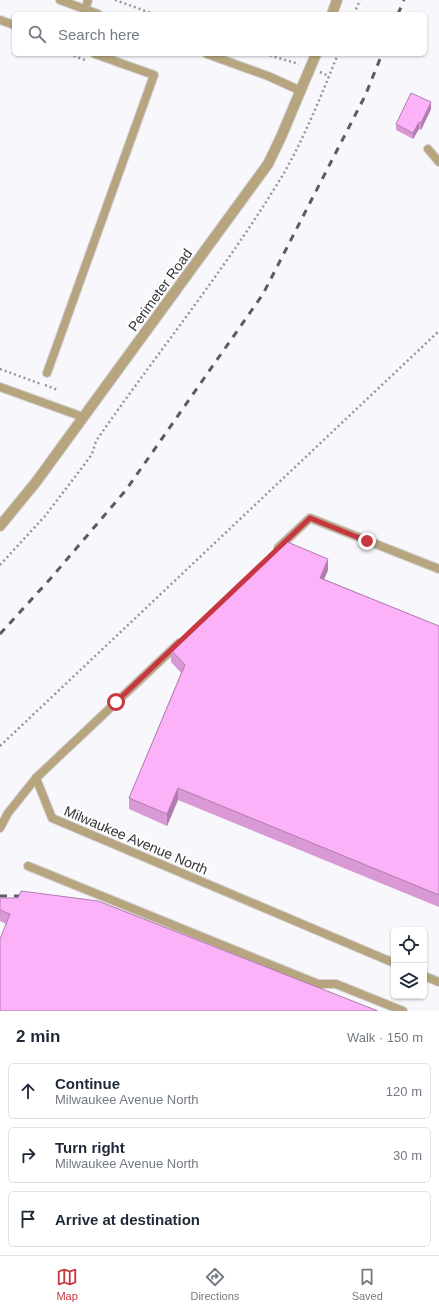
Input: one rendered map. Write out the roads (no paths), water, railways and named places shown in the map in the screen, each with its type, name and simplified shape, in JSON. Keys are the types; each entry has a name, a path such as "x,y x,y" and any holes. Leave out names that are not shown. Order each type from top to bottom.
{"street":[{"path":"333,12 337,0"},
{"name":"Perimeter Road","path":"0,526 36,482 174,296 268,164 315,56"}],"lane":[{"path":"60,0 84,12 88,0"},
{"path":"0,20 12,24"},
{"path":"47,373 154,75 101,56"},
{"path":"213,56 268,76 301,91"},
{"path":"428,148 439,162"},
{"path":"0,387 83,417"},
{"path":"270,556 310,518 439,569"},
{"path":"0,828 8,813 36,778 184,637"},
{"name":"Milwaukee Avenue North","path":"36,778 52,818 391,962"},
{"path":"28,866 318,984 336,984 403,1011"},
{"path":"427,977 439,982"}],"railway":[{"path":"399,12 404,0"},
{"path":"0,634 51,578 126,490 263,294 365,96 381,56"},
{"path":"0,896 30,896"}]}
